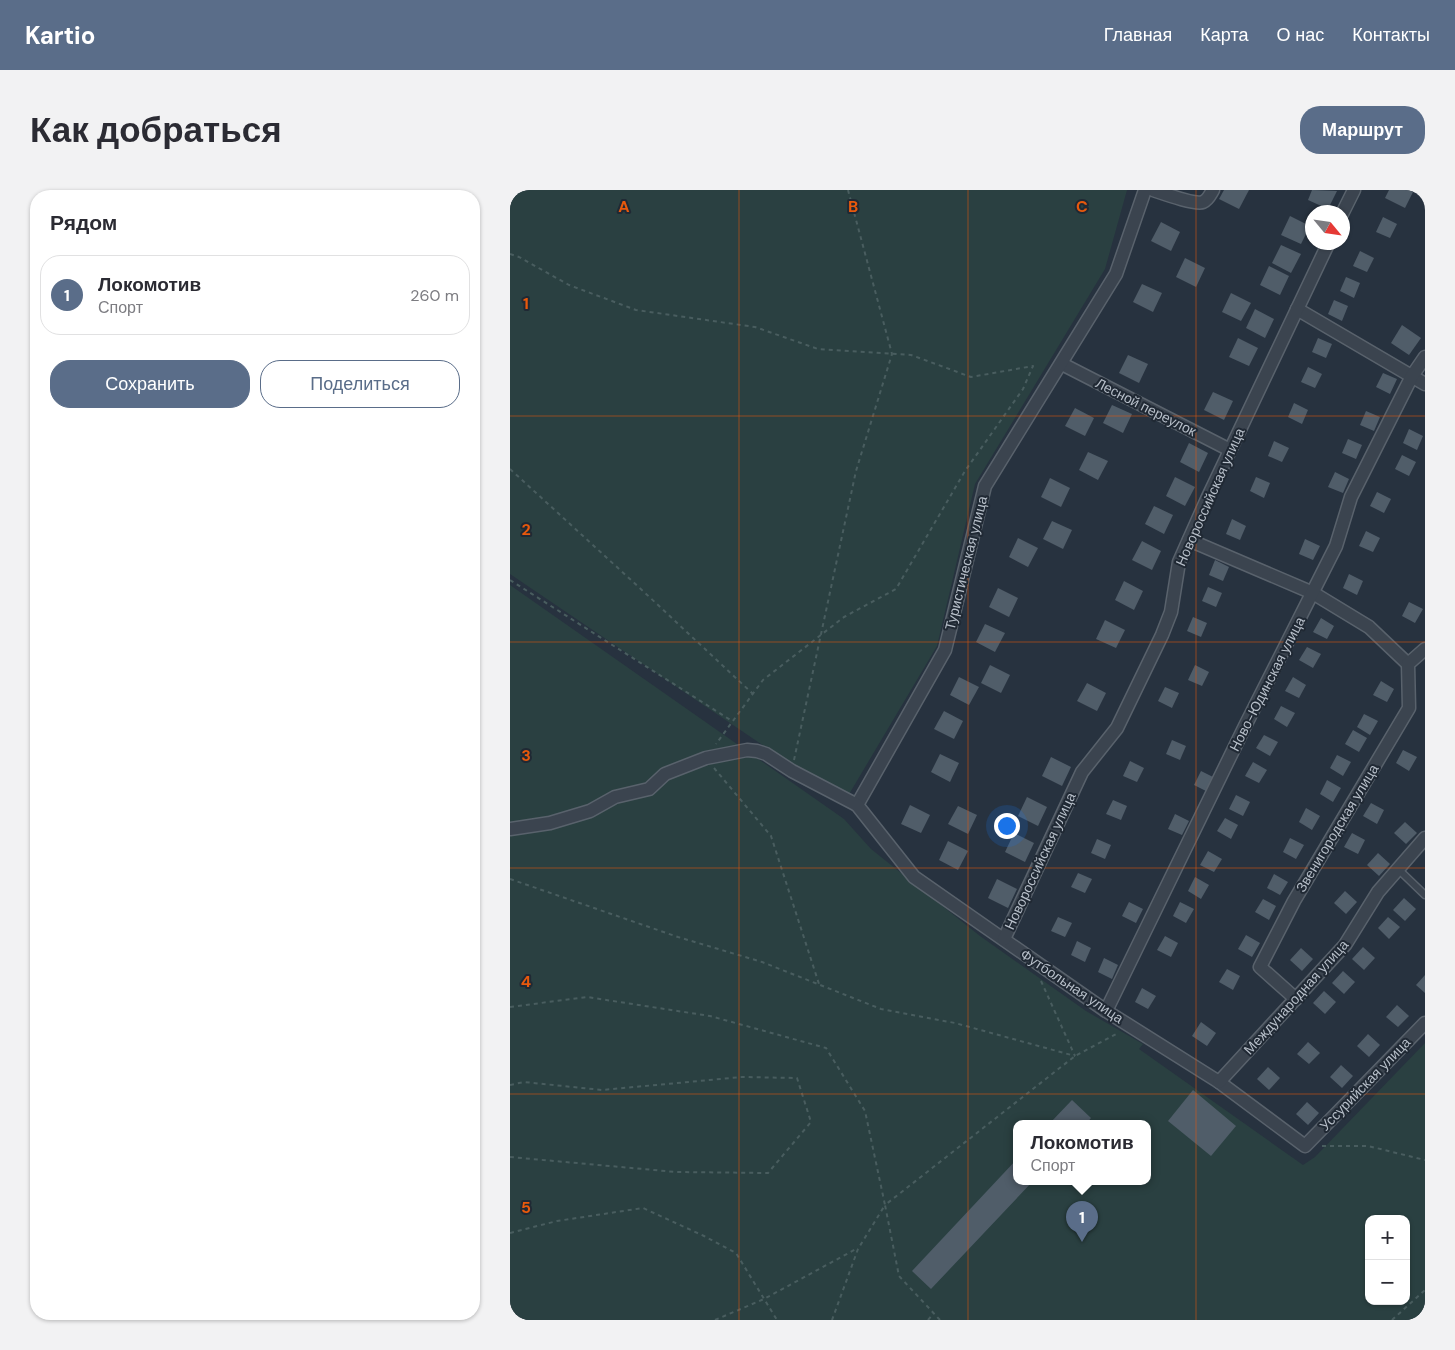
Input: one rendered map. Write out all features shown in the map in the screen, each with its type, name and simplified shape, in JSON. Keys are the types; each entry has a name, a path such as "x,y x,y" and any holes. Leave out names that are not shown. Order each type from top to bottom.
{"street":[{"name":"Туристическая улица","path":"857,805 945,650 985,486 1116,274 1145,190"},
{"path":"1153,190 1196,203 1203,202 1209,198 1212,190"},
{"path":"1346,205 1354,190"},
{"name":"Новороссийская улица","path":"1004,939 1082,772 1117,728 1162,635 1171,612 1179,562 1325,250"},
{"path":"1297,309 1425,384"},
{"name":"Ново-Юдинская улица","path":"1106,1011 1245,726 1314,593 1336,546 1351,496 1412,376 1425,357"},
{"name":"Лесной переулок","path":"1062,364 1230,450"},
{"path":"1189,540 1314,593 1369,627 1408,664 1425,649"},
{"name":"Звенигородская улица","path":"1296,999 1260,967 1294,901 1409,708 1408,664"},
{"path":"510,829 550,823 590,811 615,797 649,789 665,774 706,758 747,750 766,754 792,771 857,805"},
{"name":"Футбольная улица","path":"857,805 914,877 1106,1011 1219,1082 1305,1146"},
{"name":"Международная улица","path":"1219,1082 1345,945 1378,892 1425,838"},
{"name":"Уссурийская улица","path":"1305,1146 1425,1023"}],"lane":[{"path":"1398,869 1425,894"}],"path":[{"path":"792,771 856,471 892,354 848,190"},
{"path":"510,254 519,257 569,285 636,310 755,327 818,349 911,356 971,377 1032,366 1023,389 965,472 896,588 844,617 763,680 706,758 771,836 819,984"},
{"path":"510,470 643,591 752,694"},
{"path":"510,580 732,721"},
{"path":"510,879 678,937 762,962 881,1009 955,1023 1075,1056"},
{"path":"1038,975 1075,1056"},
{"path":"510,1007 587,997 710,1016 826,1048 865,1111 899,1276 940,1320"},
{"path":"832,1320 858,1249 885,1205 1075,1056 1131,1026"},
{"path":"510,1085 524,1082 602,1090 742,1077 797,1078 811,1122 768,1173 676,1172 510,1157"},
{"path":"1305,1146 1368,1146 1425,1160"},
{"path":"510,1233 558,1221 643,1208 736,1253 777,1320"},
{"path":"715,1320 764,1299 858,1249"},
{"path":"1392,1320 1425,1290"},
{"path":"928,1320 934,1313"}],"green space":[{"path":"510,190 1127,190 1105,269 975,484 937,646 845,801 510,574"},
{"path":"510,585 844,819 871,849 980,936 1086,1011 1143,1044 1139,1049 1303,1165 1315,1157 1425,1043 1425,1320 510,1320"}],"building":[{"path":"1224,190 1249,190 1239,209 1219,199"},
{"path":"1312,190 1337,191 1330,205 1319,205 1308,200"},
{"path":"1389,190 1414,190 1405,208 1385,198"},
{"path":"1290,216 1305,224 1305,236 1301,244 1281,235"},
{"path":"1383,217 1397,224 1390,238 1376,232"},
{"path":"1161,222 1180,232 1171,251 1151,241"},
{"path":"1281,245 1301,254 1291,273 1272,263"},
{"path":"1360,251 1374,258 1367,272 1353,266"},
{"path":"1185,258 1205,268 1196,287 1176,277"},
{"path":"1269,266 1289,276 1280,295 1260,285"},
{"path":"1346,277 1360,283 1354,298 1340,291"},
{"path":"1142,284 1162,293 1153,312 1133,302"},
{"path":"1231,293 1251,303 1241,321 1222,312"},
{"path":"1334,300 1348,306 1342,321 1328,314"},
{"path":"1255,309 1274,319 1265,338 1246,328"},
{"path":"1402,325 1421,338 1409,355 1391,343"},
{"path":"1238,338 1258,348 1249,366 1229,357"},
{"path":"1318,338 1332,344 1326,358 1312,352"},
{"path":"1128,355 1148,364 1139,383 1119,373"},
{"path":"1308,367 1322,374 1315,388 1301,382"},
{"path":"1383,373 1397,379 1390,394 1376,387"},
{"path":"1213,392 1233,401 1224,420 1204,410"},
{"path":"1294,403 1308,410 1302,424 1288,417"},
{"path":"1112,405 1132,414 1123,433 1103,423"},
{"path":"1075,408 1094,418 1085,436 1065,426"},
{"path":"1366,411 1380,417 1374,431 1360,425"},
{"path":"1409,429 1423,436 1417,450 1403,443"},
{"path":"1348,439 1362,445 1356,459 1342,453"},
{"path":"1274,441 1289,448 1282,462 1268,456"},
{"path":"1189,443 1208,453 1199,472 1180,462"},
{"path":"1088,452 1108,461 1098,480 1079,470"},
{"path":"1402,455 1416,462 1409,476 1395,469"},
{"path":"1335,472 1349,479 1343,493 1328,487"},
{"path":"1175,477 1195,487 1185,506 1166,496"},
{"path":"1256,477 1270,483 1264,498 1250,491"},
{"path":"1050,478 1070,488 1061,507 1041,497"},
{"path":"1377,492 1391,499 1384,513 1370,506"},
{"path":"1154,506 1173,515 1164,534 1145,524"},
{"path":"1232,519 1246,526 1240,540 1226,534"},
{"path":"1052,521 1072,530 1063,549 1043,539"},
{"path":"1366,531 1380,538 1373,552 1359,546"},
{"path":"1018,538 1038,548 1028,567 1009,557"},
{"path":"1305,539 1320,546 1313,560 1299,554"},
{"path":"1142,541 1161,551 1152,570 1132,560"},
{"path":"1215,560 1229,567 1223,581 1209,575"},
{"path":"1349,574 1363,581 1357,595 1343,588"},
{"path":"1124,581 1143,591 1134,610 1115,600"},
{"path":"1208,587 1222,593 1216,607 1202,601"},
{"path":"998,588 1018,598 1009,617 989,607"},
{"path":"1409,602 1423,609 1415,623 1402,616"},
{"path":"1193,617 1207,623 1201,637 1187,631"},
{"path":"1321,618 1334,626 1327,639 1313,632"},
{"path":"1105,620 1125,630 1116,648 1096,639"},
{"path":"985,624 1005,633 995,652 976,642"},
{"path":"1307,647 1321,654 1313,668 1299,660"},
{"path":"990,665 1010,675 1001,693 981,683"},
{"path":"1195,665 1209,672 1202,686 1188,680"},
{"path":"959,677 979,687 969,705 950,695"},
{"path":"1293,677 1306,685 1299,698 1285,691"},
{"path":"1381,681 1394,689 1387,702 1373,695"},
{"path":"1087,683 1106,693 1097,711 1077,701"},
{"path":"1165,687 1179,693 1172,708 1158,701"},
{"path":"1281,706 1295,713 1287,727 1274,719"},
{"path":"944,711 963,721 954,739 934,729"},
{"path":"1364,714 1378,721 1370,735 1357,727"},
{"path":"1353,730 1367,738 1359,752 1345,744"},
{"path":"1264,735 1278,742 1270,756 1256,748"},
{"path":"1172,740 1186,746 1180,760 1166,754"},
{"path":"1403,750 1417,757 1409,771 1396,763"},
{"path":"940,754 959,763 950,782 931,772"},
{"path":"1337,755 1351,762 1343,776 1330,768"},
{"path":"1051,757 1071,767 1062,786 1042,776"},
{"path":"1130,761 1144,768 1137,782 1123,776"},
{"path":"1253,762 1267,770 1259,783 1245,776"},
{"path":"1201,771 1215,778 1208,792 1194,785"},
{"path":"1327,780 1341,788 1333,802 1320,794"},
{"path":"1236,795 1250,802 1243,816 1229,809"},
{"path":"1027,797 1047,807 1038,826 1018,816"},
{"path":"1113,800 1127,806 1121,820 1106,814"},
{"path":"1371,803 1384,810 1377,824 1363,816"},
{"path":"910,805 930,815 921,833 901,824"},
{"path":"958,806 977,815 968,834 948,824"},
{"path":"1306,808 1320,816 1312,830 1299,822"},
{"path":"1175,814 1189,821 1182,835 1168,829"},
{"path":"1225,818 1238,825 1231,839 1217,831"},
{"path":"1405,822 1417,833 1406,844 1394,833"},
{"path":"1014,833 1034,843 1025,862 1005,852"},
{"path":"1352,833 1365,840 1358,854 1344,847"},
{"path":"1290,838 1304,845 1296,859 1283,852"},
{"path":"1097,839 1111,845 1105,859 1091,853"},
{"path":"948,841 968,851 958,870 939,860"},
{"path":"1208,851 1222,859 1214,872 1200,865"},
{"path":"1378,853 1390,864 1379,876 1367,865"},
{"path":"1078,873 1092,879 1085,893 1071,887"},
{"path":"1274,874 1288,882 1280,895 1267,888"},
{"path":"1195,877 1209,885 1201,899 1188,891"},
{"path":"997,879 1017,889 1008,908 988,898"},
{"path":"1345,891 1357,902 1346,914 1334,903"},
{"path":"1404,898 1416,909 1405,921 1393,910"},
{"path":"1263,899 1276,906 1269,920 1255,912"},
{"path":"1129,902 1143,909 1136,923 1122,916"},
{"path":"1180,902 1194,909 1186,923 1173,916"},
{"path":"1058,917 1072,923 1065,937 1051,931"},
{"path":"1388,917 1400,927 1389,939 1378,928"},
{"path":"1246,935 1260,943 1252,957 1238,949"},
{"path":"1165,936 1178,943 1171,957 1157,950"},
{"path":"1077,941 1091,948 1085,962 1071,955"},
{"path":"1363,947 1375,958 1364,970 1352,959"},
{"path":"1301,948 1313,959 1302,971 1290,960"},
{"path":"1104,958 1118,965 1112,979 1098,972"},
{"path":"1227,969 1240,976 1233,990 1219,982"},
{"path":"1343,971 1355,982 1344,994 1332,983"},
{"path":"1425,975 1425,993 1416,985"},
{"path":"1142,988 1156,996 1148,1009 1135,1002"},
{"path":"1324,991 1336,1002 1325,1014 1313,1003"},
{"path":"1397,1005 1409,1016 1398,1027 1386,1017"},
{"path":"1201,1022 1216,1033 1207,1046 1192,1036"},
{"path":"1368,1034 1380,1045 1369,1057 1357,1046"},
{"path":"1308,1042 1320,1053 1309,1064 1297,1054"},
{"path":"1341,1065 1353,1076 1342,1088 1330,1077"},
{"path":"1268,1067 1280,1078 1269,1090 1257,1079"},
{"path":"1193,1090 1236,1126 1211,1156 1168,1121"},
{"path":"1072,1100 1091,1118 1089,1120 1053,1120"},
{"path":"1307,1102 1319,1113 1308,1125 1296,1114"},
{"path":"1013,1163 1013,1185 1029,1185 931,1289 912,1271"}],"place":[{"name":"Локомотив","path":"1082,1242"}]}
